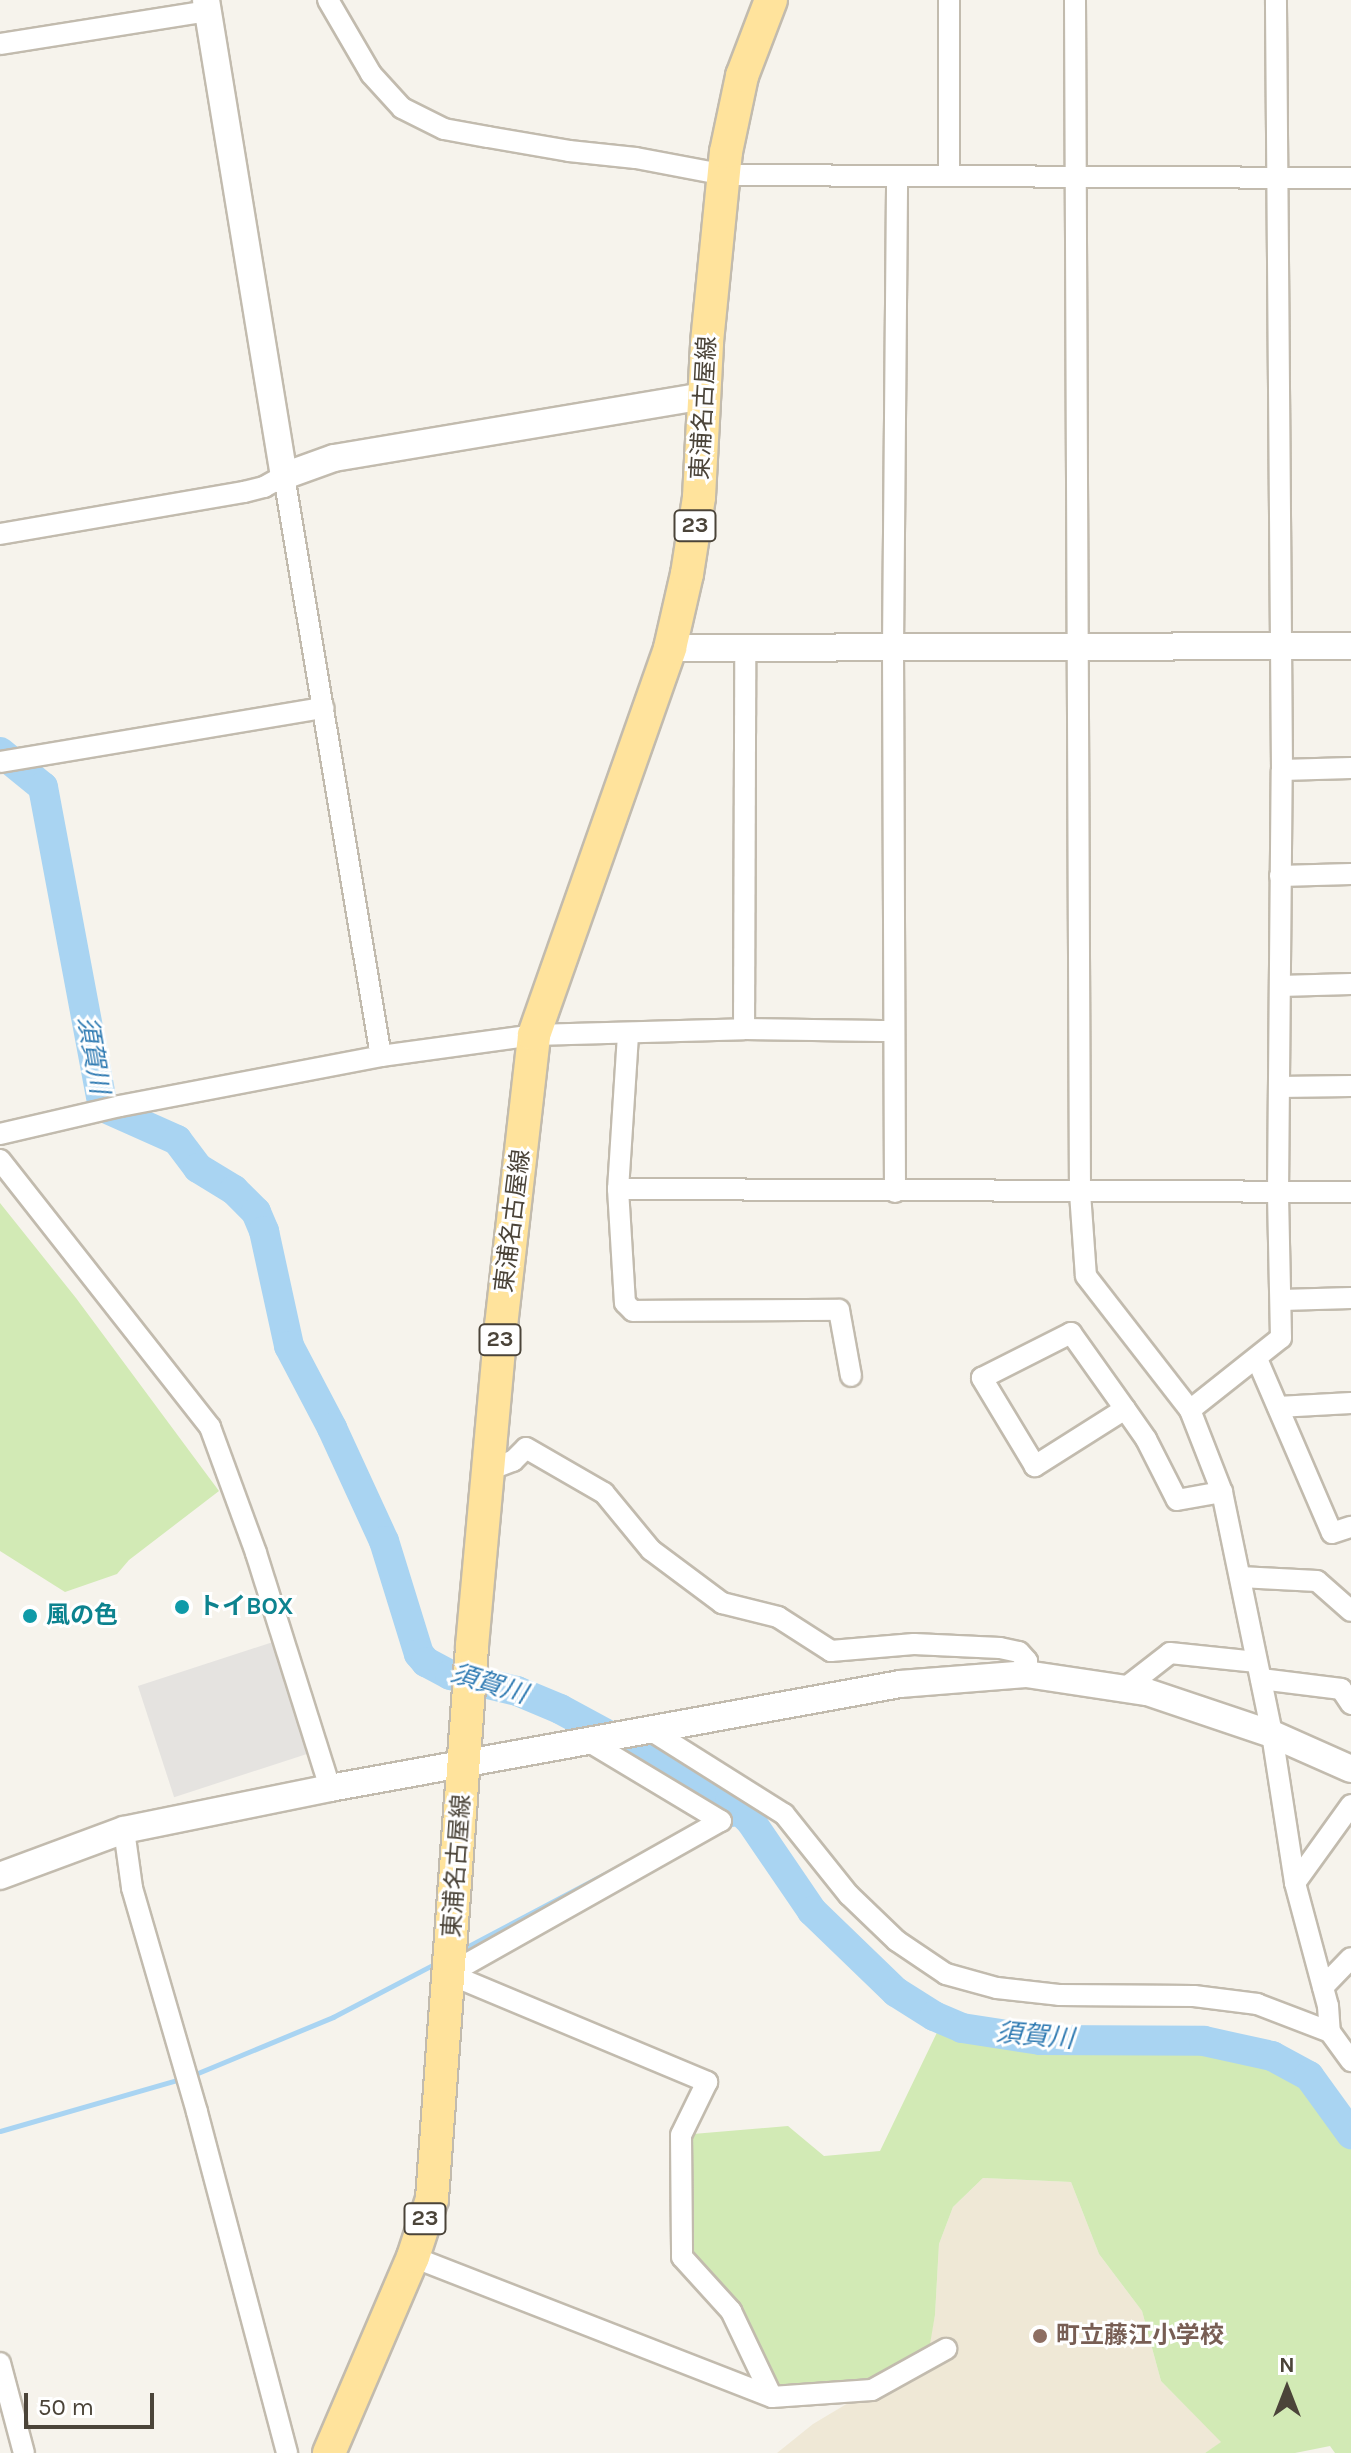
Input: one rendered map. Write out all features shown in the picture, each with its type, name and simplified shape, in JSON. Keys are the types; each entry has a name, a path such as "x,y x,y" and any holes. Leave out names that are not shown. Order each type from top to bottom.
{"main road":[{"name":"東浦名古屋線","path":"329,2453 413,2257 432,2199 472,1646 501,1326 534,1035 670,648 687,574 699,497 707,342 726,152 742,76 771,0"}],"street":[{"path":"328,0 371,74 402,108 444,129 569,151 636,158 726,175 897,179 949,175 1351,178"},
{"path":"949,0 949,175"},
{"path":"1075,0 1080,1193 1086,1276 1190,1410 1222,1492 1272,1734 1295,1883 1323,1987 1330,2032 1351,2061"},
{"path":"1190,1410 1281,1338 1278,1194 1282,770 1276,0"},
{"path":"0,44 207,5 381,1056"},
{"path":"895,1192 893,648 897,179"},
{"path":"0,534 244,492 334,458 705,396"},
{"path":"670,648 1351,646"},
{"path":"744,1029 745,650"},
{"path":"0,762 324,708"},
{"path":"1282,770 1351,768"},
{"path":"1280,876 1351,874"},
{"path":"1280,986 1351,984"},
{"path":"0,1134 120,1106 381,1056 534,1035 628,1035 744,1029 894,1031"},
{"path":"628,1035 618,1189 625,1303 633,1311 839,1310 851,1376"},
{"path":"1279,1087 1351,1086"},
{"path":"0,1160 210,1427 256,1553 330,1788"},
{"path":"618,1189 1351,1192"},
{"path":"1282,1300 1351,1298"},
{"path":"1125,1409 1035,1466 982,1378 1071,1333 1125,1409 1146,1439 1177,1500 1222,1492"},
{"path":"1257,1359 1332,1533 1351,1527"},
{"path":"1278,1407 1351,1403"},
{"path":"489,1470 513,1461 526,1448 604,1493 651,1550 722,1603 778,1617 831,1651 914,1644 1000,1648 1019,1652 1027,1661 1026,1674"},
{"path":"1240,1577 1317,1581 1351,1611"},
{"path":"1124,1689 1170,1653 1341,1689 1351,1704"},
{"path":"0,1876 124,1830 330,1788 900,1684 1026,1674 1147,1692 1272,1734 1351,1769"},
{"path":"652,1731 784,1814 849,1895 897,1941 946,1974 997,1988 1059,1995 1194,1996 1257,2004 1330,2032"},
{"path":"450,1961 721,1821 588,1741"},
{"path":"1295,1883 1351,1805"},
{"path":"124,1830 132,1888 287,2453"},
{"path":"1323,1987 1351,1958"},
{"path":"450,1961 707,2082 681,2135 682,2257 731,2311 772,2397"},
{"path":"413,2257 772,2397 872,2390 946,2349"},
{"path":"0,2363 24,2453"}],"shaded area":[{"path":"273,1642 309,1753 174,1797 138,1686"},
{"name":"町立藤江小学校","path":"983,2178 1071,2182 1099,2254 1142,2311 1161,2381 1222,2442 1205,2453 777,2453 813,2424 927,2356 935,2315 939,2244 953,2207"}],"green space":[{"path":"0,1203 76,1298 219,1491 129,1560 117,1574 65,1592 0,1551"},
{"path":"943,2020 1012,2036 1086,2042 1201,2041 1310,2077 1351,2130 1351,2453 1335,2453 1330,2446 1295,2453 1205,2453 1221,2442 1161,2381 1142,2311 1099,2254 1071,2182 983,2178 953,2207 939,2244 935,2315 928,2356 872,2390 772,2397 731,2312 683,2258 681,2135 788,2126 824,2156 880,2151"}],"waterway":[{"name":"須賀川","path":"0,752 43,787 103,1107 177,1140 198,1168 234,1190 256,1212 264,1231 289,1346 332,1428 384,1541 419,1654 426,1662 450,1675 517,1691 560,1709 730,1801 750,1820 812,1911 896,1992 934,2016 962,2028 1040,2040 1204,2041 1272,2056 1309,2076 1351,2134"},
{"path":"723,1826 750,1820"},
{"path":"461,1950 650,1850"},
{"path":"193,2075 333,2017 438,1962"},
{"path":"0,2131 184,2078"}],"place":[{"name":"トイBOX","path":"182,1607"},
{"name":"風の色","path":"30,1616"},
{"name":"町立藤江小学校","path":"1040,2336"}]}
